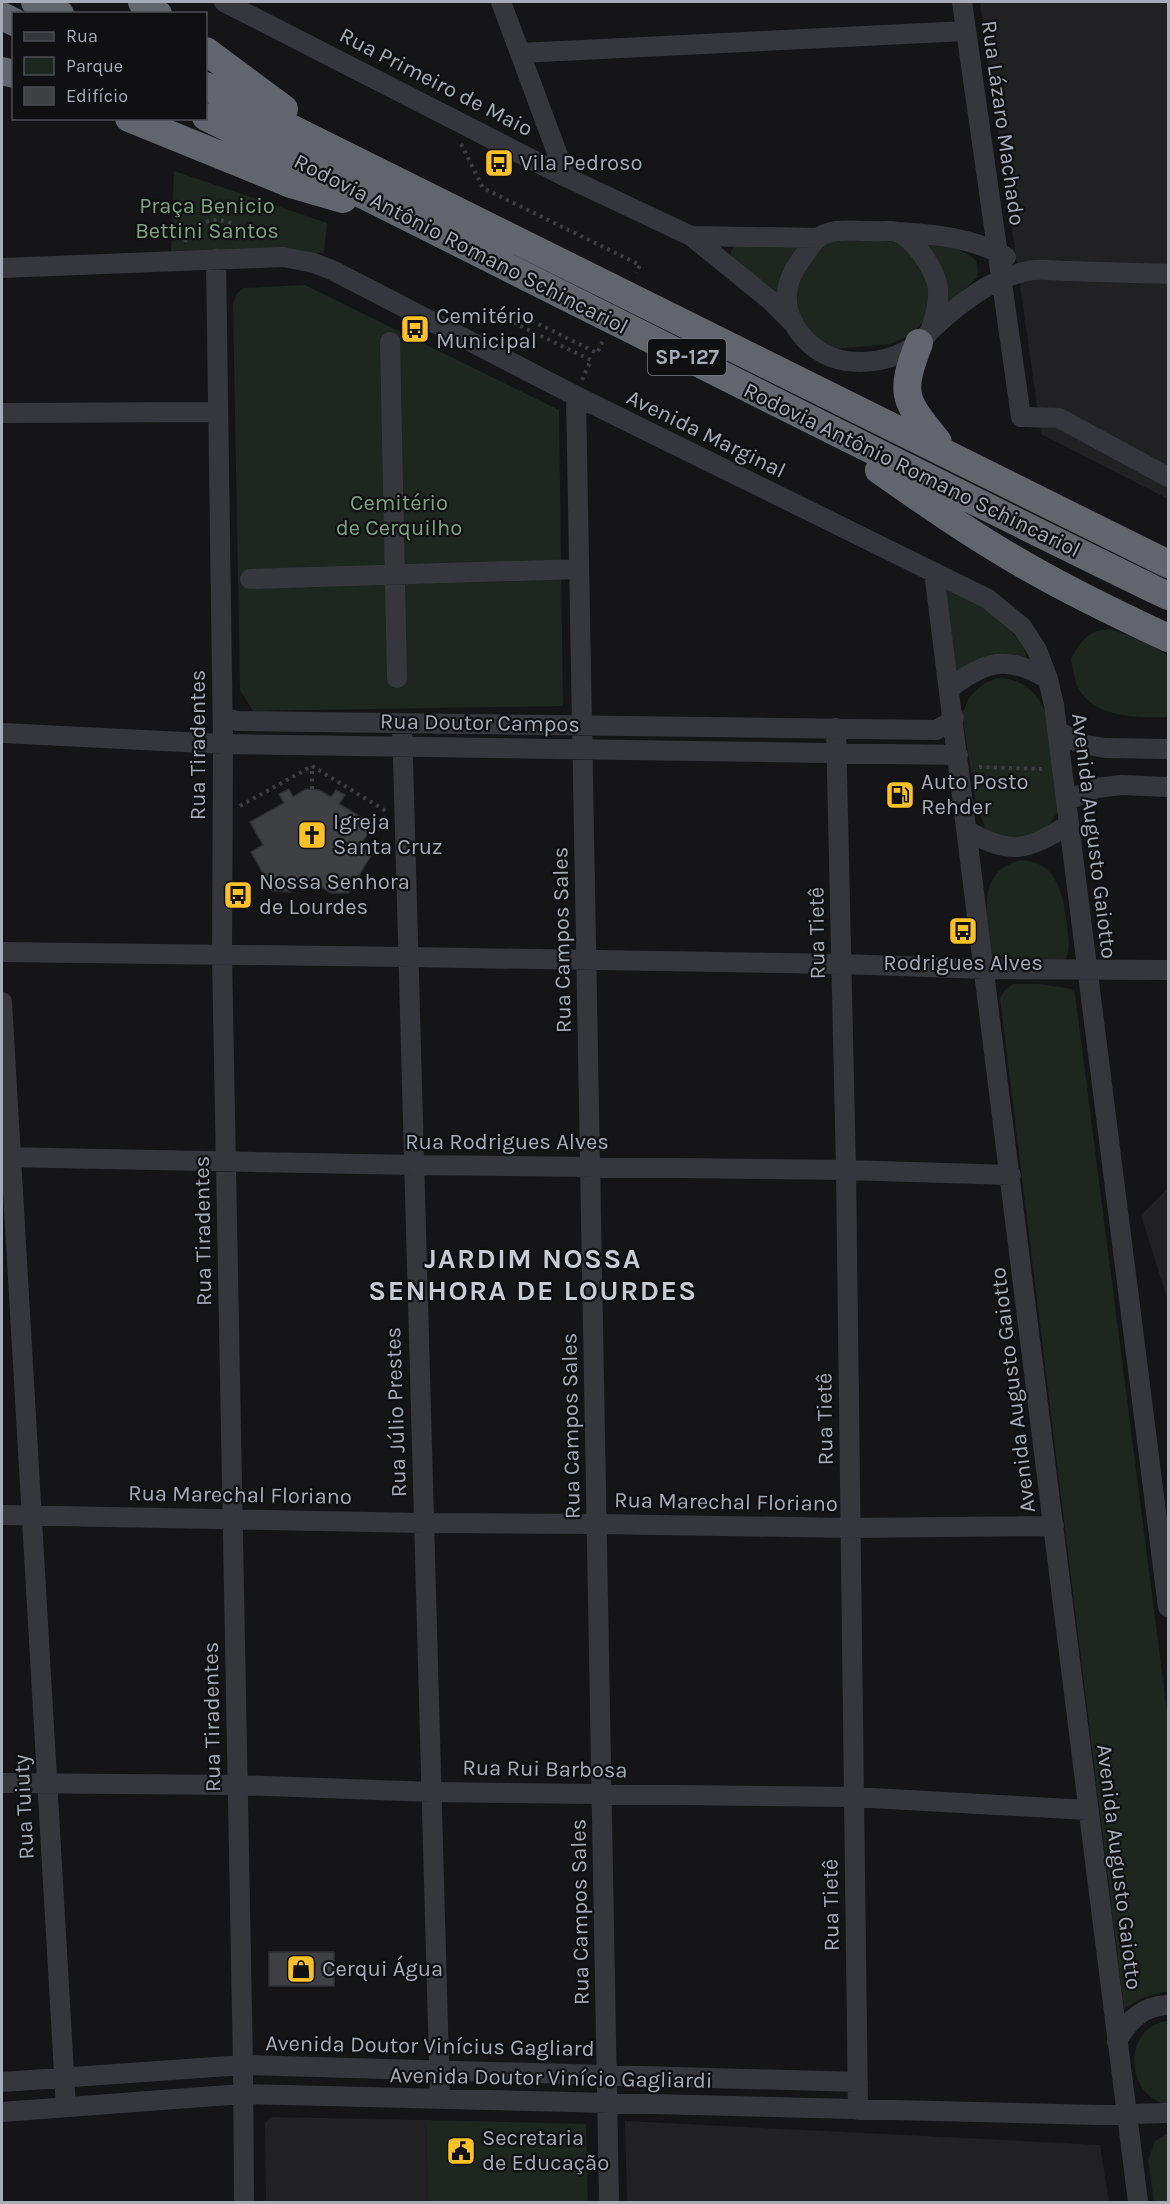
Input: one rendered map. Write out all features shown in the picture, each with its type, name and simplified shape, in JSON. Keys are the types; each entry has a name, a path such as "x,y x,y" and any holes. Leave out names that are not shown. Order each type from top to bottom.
{"highway":[{"path":"35,2 56,12"},
{"path":"142,2 155,12"},
{"path":"207,52 296,118 376,170"},
{"name":"Rodovia Antônio Romano Schincariol","path":"207,86 945,451 1168,564"},
{"name":"Rodovia Antônio Romano Schincariol","path":"207,117 412,218 790,410 1168,596"},
{"path":"134,120 291,184 412,218"},
{"path":"925,336 909,371 907,394 914,412 945,451"},
{"path":"790,410 960,526 1031,569 1099,606 1168,638"}],"street":[{"name":"Rua Primeiro de Maio","path":"226,2 566,177 691,236 770,300 792,322"},
{"path":"501,2 566,177"},
{"name":"Rua Lázaro Machado","path":"962,2 1021,417 1059,418 1168,477"},
{"path":"520,52 966,31"},
{"path":"1029,270 997,251 978,244 929,234 842,230 818,238 791,275 787,293 792,322 800,334 823,354 836,360 850,362 889,358 901,354 978,291 1001,279 1029,270 1168,274"},
{"path":"897,232 910,240 916,248 933,273 938,287 938,304 925,336"},
{"name":"Rua Primeiro de Maio","path":"691,236 818,238"},
{"name":"Avenida Marginal","path":"2,268 255,257 284,257 314,263 576,396 988,599 1022,627 1037,650 1048,679"},
{"name":"Rua Tiradentes","path":"216,259 224,744 222,956 244,2202"},
{"path":"390,342 397,678"},
{"name":"Rua Campos Sales","path":"576,396 609,2202"},
{"path":"2,413 218,412"},
{"path":"250,579 579,569"},
{"name":"Avenida Augusto Gaiotto","path":"934,572 986,969 1138,2202"},
{"path":"950,688 978,669 997,663 1015,664 1048,679"},
{"name":"Avenida Augusto Gaiotto","path":"1048,679 1058,731 1086,969 1168,1607"},
{"name":"Rua Doutor Campos","path":"223,715 238,721 936,730 954,717"},
{"name":"Rua Júlio Prestes","path":"402,723 440,2099"},
{"name":"Rua Tietê","path":"836,728 846,1170 858,2110"},
{"path":"1058,731 1081,744 1105,748 1168,749"},
{"name":"Rua Doutor Campos","path":"2,733 224,744 837,753 959,760"},
{"path":"1066,801 1096,788 1122,785 1168,787"},
{"path":"968,831 989,843 1018,847 1039,842 1068,825"},
{"path":"2,952 841,964 986,969 1168,970"},
{"name":"Rua Tuiuty","path":"2,1002 6,1157 32,1515 66,2107"},
{"name":"Rua Rodrigues Alves","path":"6,1157 846,1170 1011,1175"},
{"name":"Rua Marechal Floriano","path":"2,1515 850,1528 1054,1526"},
{"name":"Rua Rui Barbosa","path":"2,1783 237,1785 432,1792 854,1797 1088,1810"},
{"path":"1117,2041 1127,2024 1142,2012 1159,2005 1168,2005"},
{"name":"Avenida Doutor Vinícius Gagliard","path":"2,2082 243,2065 858,2082"},
{"name":"Avenida Doutor Vinício Gagliardi","path":"2,2112 242,2094 858,2110 1126,2114"},
{"path":"1126,2114 1168,2113"}],"path":[{"path":"446,114 483,188"},
{"path":"182,260 190,231 198,225 216,219 226,220 243,230 249,238 255,257"},
{"path":"312,789 313,744"},
{"path":"959,760 1062,769"},
{"path":"223,810 233,810 312,766"},
{"path":"312,766 391,813 404,814"}],"shaded area":[{"path":"980,2 1168,2 1168,499 1041,434"},
{"path":"1168,1188 1168,1301 1141,1215"},
{"path":"271,2117 426,2120 428,2202 266,2202 265,2123"},
{"path":"625,2121 1100,2145 1109,2202 627,2202"}],"green space":[{"name":"Praça Benicio Bettini Santos","path":"174,171 327,223 324,253 171,253"},
{"path":"846,237 885,239 901,245 917,258 928,281 931,303 923,322 909,336 890,344 833,349 813,337 800,321 795,301 796,280 820,245"},
{"path":"922,243 959,250 977,262 978,277 945,306"},
{"path":"734,247 798,247 784,268 777,295 732,258 730,253"},
{"name":"Cemitério de Cerquilho","path":"305,285 559,410 563,706 253,711 240,690 233,304 237,293 244,288"},
{"path":"951,589 982,606 1003,622 1020,642 1027,661 956,672 946,591"},
{"path":"1110,629 1141,640 1168,655 1168,717 1130,716 1105,710 1094,705 1078,687 1071,659 1078,646 1096,631"},
{"path":"998,678 1021,683 1027,687 1037,697 1045,711 1059,810 1046,830 1030,839 997,838 986,830 976,803 962,714 969,698 976,690 985,683"},
{"path":"1022,860 1044,867 1056,882 1067,924 1069,947 1065,961 997,960 992,955 987,911 990,885 996,875 1006,866"},
{"path":"1013,984 1040,984 1073,989 1075,994 1168,1719 1168,1992 1145,1997 1124,2009 1000,998"},
{"path":"1168,2021 1168,2105 1153,2099 1143,2089 1134,2062 1136,2047 1142,2035 1153,2026"},
{"path":"426,2120 586,2124 588,2202 428,2202"},
{"path":"1168,2133 1168,2202 1154,2202 1148,2161 1155,2141"}],"building":[{"name":"Igreja Santa Cruz","path":"289,789 293,797 306,789 312,789 331,797 336,790 345,795 339,804 373,824 360,847 372,854 348,893 331,893 321,887 300,886 290,892 273,891 251,852 263,845 250,822 284,803 279,794"},
{"name":"Cerqui Água","path":"269,1952 334,1952 334,1986 269,1986"}],"place":[{"name":"Vila Pedroso","path":"499,163"},
{"name":"Cemitério Municipal","path":"415,329"},
{"name":"Auto Posto Rehder","path":"900,795"},
{"name":"Igreja Santa Cruz","path":"312,835"},
{"name":"Nossa Senhora de Lourdes","path":"238,895"},
{"name":"Rodrigues Alves","path":"963,931"},
{"name":"Cerqui Água","path":"301,1969"},
{"name":"Secretaria de Educação","path":"461,2151"}],"district":[{"name":"JARDIM NOSSA SENHORA DE LOURDES","path":"533,1274"}]}
